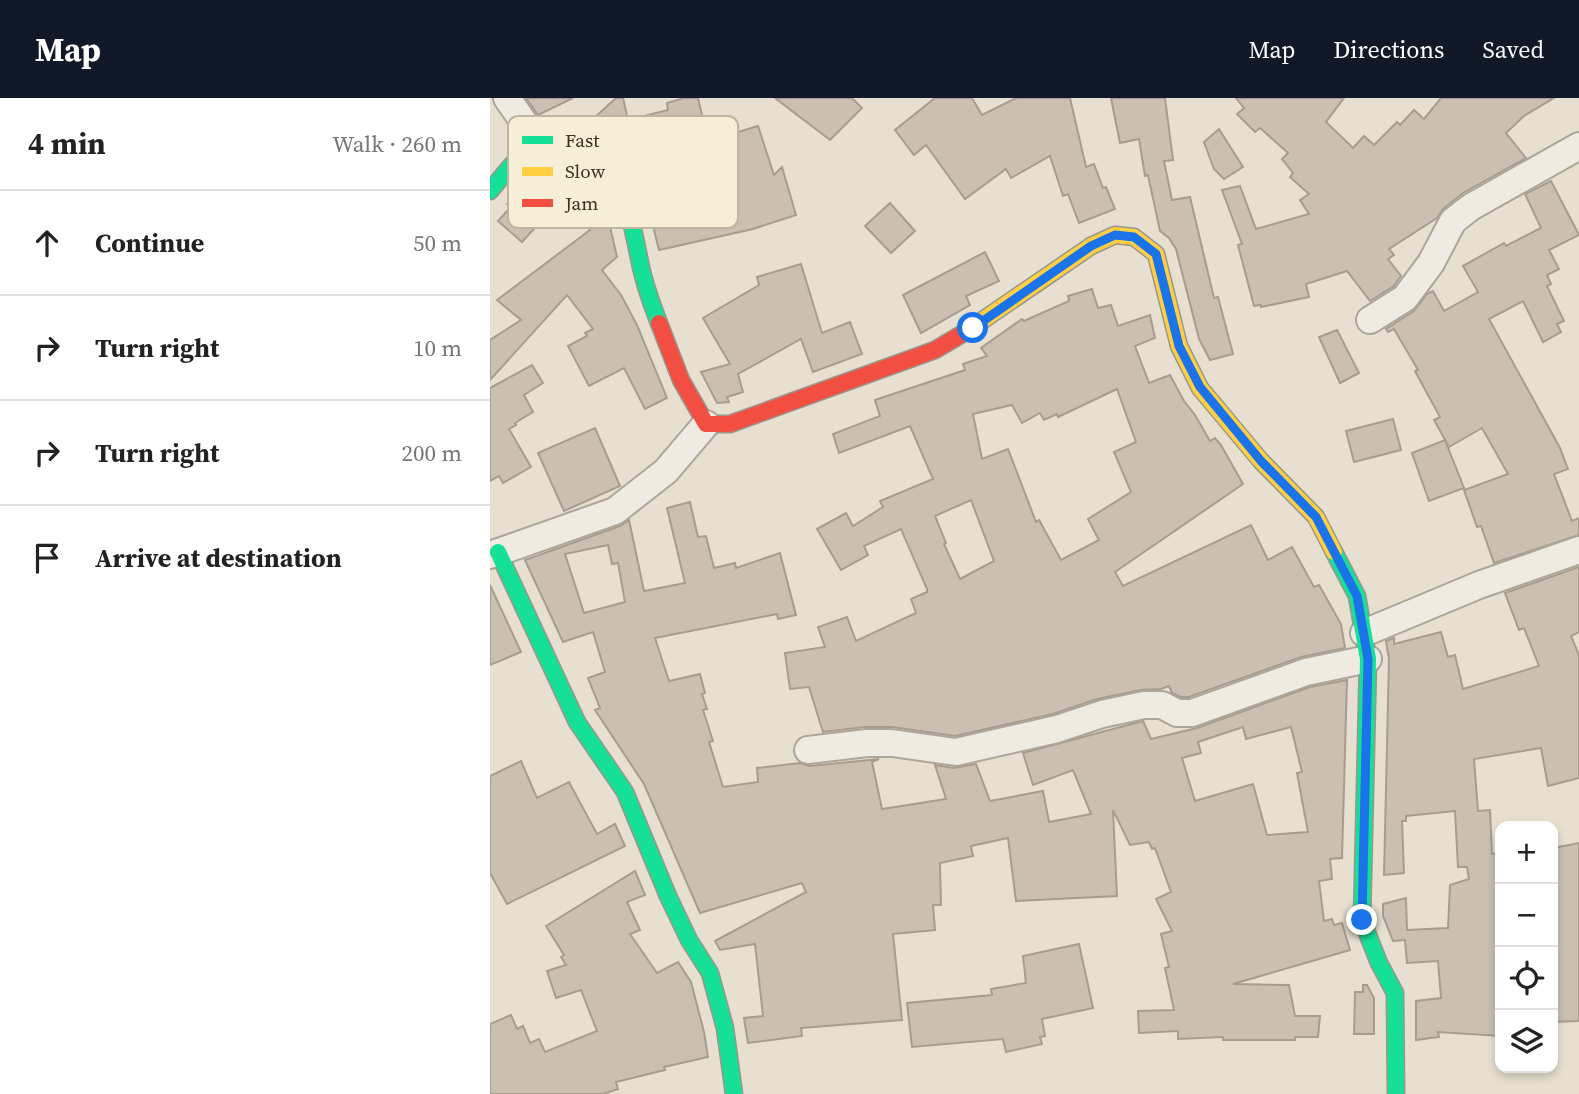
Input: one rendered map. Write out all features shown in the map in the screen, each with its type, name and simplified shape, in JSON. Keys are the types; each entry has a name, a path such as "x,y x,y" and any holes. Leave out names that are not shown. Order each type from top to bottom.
{"street":[{"path":"507,98 519,116"},
{"path":"1370,320 1405,298 1431,263 1453,221 1471,207 1579,146"},
{"path":"490,191 508,171"},
{"path":"632,228 649,297 693,407 706,424"},
{"path":"734,1094 725,1028 710,973 689,940 668,896 625,792 577,722 494,553 615,511 666,471 706,424 730,424 935,350 973,328 1091,246 1115,235 1134,237 1156,254 1179,346 1200,387 1261,461 1316,517 1357,596 1368,659 1362,920 1379,964 1395,993 1396,1094"},
{"path":"1364,633 1479,585 1579,550"},
{"path":"808,750 879,743 956,752 1058,729 1102,714 1144,705 1162,705 1177,713 1192,713 1306,672 1368,659"}],"building":[{"path":"526,98 573,98 538,115"},
{"path":"616,98 623,98 627,116 596,116"},
{"path":"684,98 698,98 702,116 644,116 668,110 667,103"},
{"path":"775,98 852,98 862,108 830,140"},
{"path":"935,98 972,98 982,115 1016,98 1070,98 1086,167 1094,164 1115,209 1079,223 1068,194 1063,196 1050,156 1011,178 1006,169 965,199 926,145 914,155 895,130"},
{"path":"1111,98 1165,98 1173,160 1164,161 1172,200 1190,197 1214,298 1218,297 1233,354 1210,360 1199,339 1176,249 1160,231 1148,175 1145,176 1139,139 1120,143"},
{"path":"1236,98 1344,98 1326,122 1353,148 1364,136 1374,145 1397,122 1400,125 1414,110 1424,119 1441,98 1554,98 1524,116 1506,133 1526,158 1463,193 1443,209 1437,218 1389,249 1394,255 1388,259 1401,276 1394,286 1370,301 1347,271 1306,284 1309,297 1261,307 1254,306 1238,245 1242,244 1222,190 1240,186 1256,229 1309,214 1300,200 1309,194 1290,177 1293,173 1282,159 1288,153 1260,128 1255,132 1237,114 1244,108"},
{"path":"758,126 774,175 782,167 796,215 753,229 659,250 654,228 738,228 738,132"},
{"path":"1219,129 1243,167 1224,179 1214,169 1204,142"},
{"path":"1551,181 1579,235 1549,250 1559,269 1547,275 1551,284 1547,286 1564,321 1557,324 1561,332 1543,342 1523,301 1489,319 1560,448 1568,469 1554,474 1572,521 1579,518 1579,535 1494,563 1464,490 1508,474 1482,428 1449,447 1434,420 1440,417 1415,371 1418,370 1394,329 1388,332 1386,329 1414,311 1427,294 1433,291 1444,311 1478,292 1463,266 1504,243 1506,246 1541,228 1525,194"},
{"path":"890,203 915,231 891,253 865,226"},
{"path":"508,210 508,228 535,228 522,242 498,221"},
{"path":"589,228 610,228 617,257 602,270 621,295 637,325 667,398 645,409 624,368 589,386 568,346 587,336 585,333 593,329 567,295 490,380 490,340 521,320 497,300 590,230"},
{"path":"985,252 999,281 966,296 970,305 921,333 903,295"},
{"path":"801,264 822,333 850,322 862,354 813,372 801,339 738,374 743,392 727,397 729,402 717,403 701,372 730,364 703,318 759,285 757,277"},
{"path":"1092,289 1098,308 1111,305 1118,326 1150,315 1155,338 1135,346 1149,383 1170,375 1210,441 1215,438 1221,445 1243,484 1115,572 1123,586 1251,525 1268,560 1292,547 1314,587 1319,585 1341,624 1345,648 1301,657 1189,697 1172,693 1169,686 1141,690 1097,699 1053,714 955,736 892,727 823,732 809,687 790,689 785,653 825,647 818,627 847,617 856,641 916,613 911,599 927,592 927,589 901,529 864,546 868,555 841,570 817,529 846,513 853,526 883,507 880,501 933,479 910,426 839,453 833,434 880,416 875,400 965,370 963,364 987,356 981,348 1022,319 1024,321 1069,301 1068,296","holes":["1117,389 1136,442 1114,452 1131,492 1088,519 1099,540 1061,560 1039,520 1036,522 1008,449 982,459 973,414 1012,405 1022,423 1040,413 1044,420 1057,414 1058,417","971,500 994,561 960,579 935,516"]},
{"path":"1337,330 1359,373 1340,383 1319,337"},
{"path":"532,365 543,383 524,395 533,412 509,429 531,467 503,483 499,476 490,481 490,388"},
{"path":"1393,419 1401,450 1354,462 1346,431"},
{"path":"595,428 620,486 564,511 538,453"},
{"path":"1445,440 1464,488 1429,501 1412,453"},
{"path":"690,502 698,537 706,536 714,568 735,563 736,568 780,553 796,615 778,619 777,614 655,638 669,681 700,674 707,709 703,710 713,741 709,742 723,787 758,782 757,768 879,759 872,762 882,809 946,799 935,765 954,768 976,764 990,801 1043,791 1049,822 1091,814 1073,770 1033,785 1023,753 1143,721 1151,739 1197,728 1310,687 1347,680 1342,858 1330,859 1332,879 1319,881 1324,921 1332,919 1334,925 1342,923 1350,950 1233,984 1289,985 1295,1016 1320,1016 1318,1037 1295,1037 1295,1040 1223,1040 1223,1037 1178,1039 1178,1031 1139,1033 1138,1011 1174,1010 1165,968 1169,967 1161,934 1172,931 1156,899 1171,892 1155,848 1152,849 1149,842 1130,845 1113,810 1117,896 1016,901 1008,838 971,846 973,856 940,863 941,905 933,905 935,930 893,934 902,1020 801,1028 802,1036 748,1043 744,1018 763,1016 755,944 720,950 715,941 806,892 802,883 700,913 644,784 595,710 600,708 588,678 605,672 593,632 563,642 525,560 620,526 629,520 644,591 685,583 667,508","holes":["608,545 612,564 618,563 625,602 584,613 565,554","1243,727 1246,739 1291,727 1302,772 1297,773 1308,832 1267,835 1253,784 1195,801 1182,758 1201,753 1198,742"]},
{"path":"1579,567 1579,632 1571,636 1579,655 1579,778 1548,786 1541,748 1474,759 1478,811 1490,810 1492,854 1495,854 1495,1036 1438,1032 1439,1037 1416,1040 1416,1001 1441,998 1438,961 1407,963 1405,940 1393,941 1383,916 1383,904 1406,898 1407,930 1448,928 1450,885 1469,879 1467,867 1458,867 1455,811 1406,816 1406,821 1402,821 1404,873 1384,875 1389,659 1386,641 1394,638 1394,644 1441,632 1448,657 1455,655 1463,689 1539,666 1524,628 1519,630 1505,593"},
{"path":"490,585 521,652 490,665"},
{"path":"521,761 537,798 569,782 597,834 615,824 625,846 507,904 490,873 490,776"},
{"path":"1579,843 1579,1021 1558,1022 1558,847"},
{"path":"635,871 645,895 627,902 640,930 630,934 657,973 678,962 691,982 708,1057 616,1082 618,1089 603,1094 490,1094 490,1024 511,1015 517,1029 523,1026 530,1043 539,1039 545,1052 597,1031 581,990 556,998 547,971 566,965 561,957 564,955 546,926"},
{"path":"1079,944 1093,1008 1042,1019 1045,1036 1040,1037 1042,1044 1006,1052 1003,1039 912,1047 907,1003 992,995 991,989 1026,983 1023,956"},
{"path":"1363,985 1367,985 1374,998 1374,1034 1354,1034 1355,992 1363,992"}],"traffic: fast":[{"path":"490,191 508,170"},
{"path":"633,228 645,281 659,323"},
{"path":"498,552 577,722 625,792 668,896 689,940 710,973 725,1028 734,1094"},
{"path":"1334,552 1357,596 1368,659 1362,920 1379,963 1395,993 1396,1094"}],"traffic: slow":[{"path":"967,331 1091,246 1115,235 1134,237 1156,254 1179,346 1200,388 1261,461 1316,517 1334,552"}],"traffic: jam":[{"path":"659,323 681,380 706,424 730,424 935,350 967,331"}],"route":[{"path":"973,328 1091,246 1115,235 1134,237 1156,254 1179,346 1200,387 1261,461 1316,517 1357,596 1368,659 1362,920"}]}
